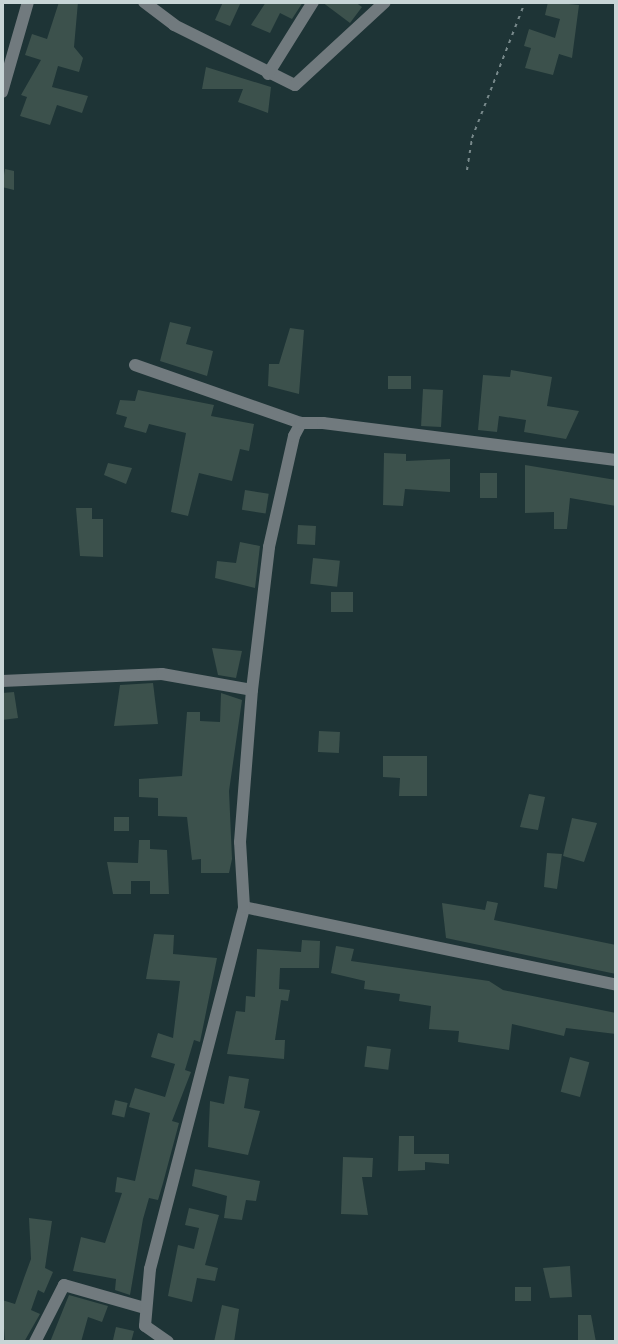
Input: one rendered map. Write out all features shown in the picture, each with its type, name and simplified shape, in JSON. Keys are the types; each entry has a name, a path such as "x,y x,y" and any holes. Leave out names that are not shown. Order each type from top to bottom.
{"street":[{"path":"2,92 28,2"},
{"path":"144,2 268,74 301,84 385,2"},
{"path":"268,74 313,2"},
{"path":"135,365 301,423 616,460"},
{"path":"168,1342 145,1326 145,1308 163,1209 244,907 240,842 252,690 269,547 301,423"},
{"path":"2,681 162,674 252,690"},
{"path":"244,907 616,985"},
{"path":"35,1342 64,1285 145,1308"}],"path":[{"path":"467,170 472,138 525,2"}],"building":[{"path":"59,2 78,2 74,47 83,58 79,72 58,66 52,87 88,96 82,113 57,105 50,125 20,116 27,97 21,95 41,60 25,55 32,34 47,39"},
{"path":"223,2 241,2 230,26 215,20"},
{"path":"266,2 303,2 292,19 280,13 270,33 251,25"},
{"path":"322,2 355,2 362,7 350,23"},
{"path":"548,2 579,5 572,58 559,54 553,75 525,68 531,48 524,46 529,29 555,38 560,19 545,15"},
{"path":"206,67 271,87 268,113 238,102 243,89 202,89"},
{"path":"5,169 14,171 14,190 2,187"},
{"path":"170,322 191,327 186,344 213,351 207,376 160,361"},
{"path":"290,328 304,330 299,394 268,386 269,364 279,364"},
{"path":"511,370 552,377 547,406 579,411 566,439 524,432 526,420 499,416 497,432 478,430 483,375 510,377"},
{"path":"388,376 411,376 411,389 388,389"},
{"path":"423,389 443,390 441,427 421,426"},
{"path":"138,390 214,405 211,416 254,424 249,451 240,449 232,481 199,473 188,516 171,512 186,433 149,424 146,433 124,427 127,417 116,414 120,400 135,401"},
{"path":"384,453 406,454 406,461 450,459 450,492 405,489 403,506 383,505"},
{"path":"108,463 132,468 126,484 104,475"},
{"path":"525,465 616,480 616,506 570,498 567,529 554,529 554,512 525,513"},
{"path":"480,473 497,473 497,498 480,498"},
{"path":"245,490 269,494 266,514 242,510"},
{"path":"76,508 92,508 92,519 103,519 103,557 80,556"},
{"path":"298,525 316,526 315,545 297,544"},
{"path":"240,542 260,546 255,588 215,578 217,561 236,563"},
{"path":"313,558 340,561 337,587 310,584"},
{"path":"331,592 353,592 353,612 331,612"},
{"path":"212,648 242,651 236,678 218,675"},
{"path":"153,683 158,724 114,726 120,685"},
{"path":"14,692 18,718 2,720 2,693"},
{"path":"221,693 242,700 229,791 232,859 229,873 201,873 201,859 192,860 187,817 158,816 158,798 139,797 139,779 182,776 187,712 200,712 200,721 220,722"},
{"path":"319,731 340,732 339,753 318,752"},
{"path":"383,756 427,756 427,796 399,796 400,778 383,777"},
{"path":"529,794 545,797 538,830 520,827"},
{"path":"114,817 129,817 129,831 114,831"},
{"path":"572,818 597,823 584,862 563,856"},
{"path":"139,840 150,840 150,849 167,850 169,894 150,894 150,881 131,881 131,894 113,894 107,862 138,863"},
{"path":"547,853 562,854 557,889 544,887"},
{"path":"487,901 498,903 494,920 616,945 616,974 446,938 442,903 485,910"},
{"path":"154,934 174,935 173,954 217,958 200,1042 194,1040 185,1070 191,1072 172,1121 179,1123 163,1183 158,1200 149,1198 143,1219 130,1295 115,1290 116,1279 73,1271 81,1237 105,1243 122,1193 115,1192 117,1177 135,1181 150,1113 129,1107 135,1088 165,1097 175,1064 151,1057 158,1033 173,1038 180,981 146,979"},
{"path":"302,940 320,941 319,968 280,968 279,989 290,990 288,1001 281,1000 275,1040 285,1040 284,1059 227,1054 236,1011 245,1012 246,996 255,997 257,949 301,952"},
{"path":"336,946 354,949 351,961 489,981 503,990 616,1013 616,1034 566,1028 564,1036 512,1024 509,1050 458,1042 459,1031 429,1029 431,1006 399,1001 400,994 364,989 365,981 331,973"},
{"path":"367,1046 391,1049 388,1070 364,1067"},
{"path":"570,1057 589,1062 580,1097 561,1092"},
{"path":"229,1076 249,1079 244,1108 260,1111 248,1155 208,1147 210,1101 224,1104"},
{"path":"115,1100 128,1103 124,1118 112,1115"},
{"path":"399,1136 414,1136 414,1154 449,1154 449,1164 425,1162 425,1170 398,1171"},
{"path":"343,1157 373,1158 372,1177 362,1177 368,1215 341,1214"},
{"path":"195,1169 260,1181 256,1201 246,1200 242,1220 224,1218 227,1196 192,1186"},
{"path":"189,1208 219,1215 205,1265 218,1268 215,1281 197,1278 192,1302 168,1296 178,1245 194,1249 199,1228 185,1225"},
{"path":"29,1218 52,1221 45,1268 53,1272 44,1293 38,1290 31,1310 40,1314 24,1342 5,1342 2,1300 15,1304 31,1259"},
{"path":"570,1266 572,1297 550,1298 543,1268"},
{"path":"515,1287 531,1287 531,1301 515,1301"},
{"path":"69,1295 108,1306 102,1322 88,1317 81,1342 50,1342"},
{"path":"222,1305 239,1309 234,1342 214,1342"},
{"path":"578,1315 591,1315 596,1342 578,1342"},
{"path":"116,1327 134,1331 131,1342 113,1340"}]}
